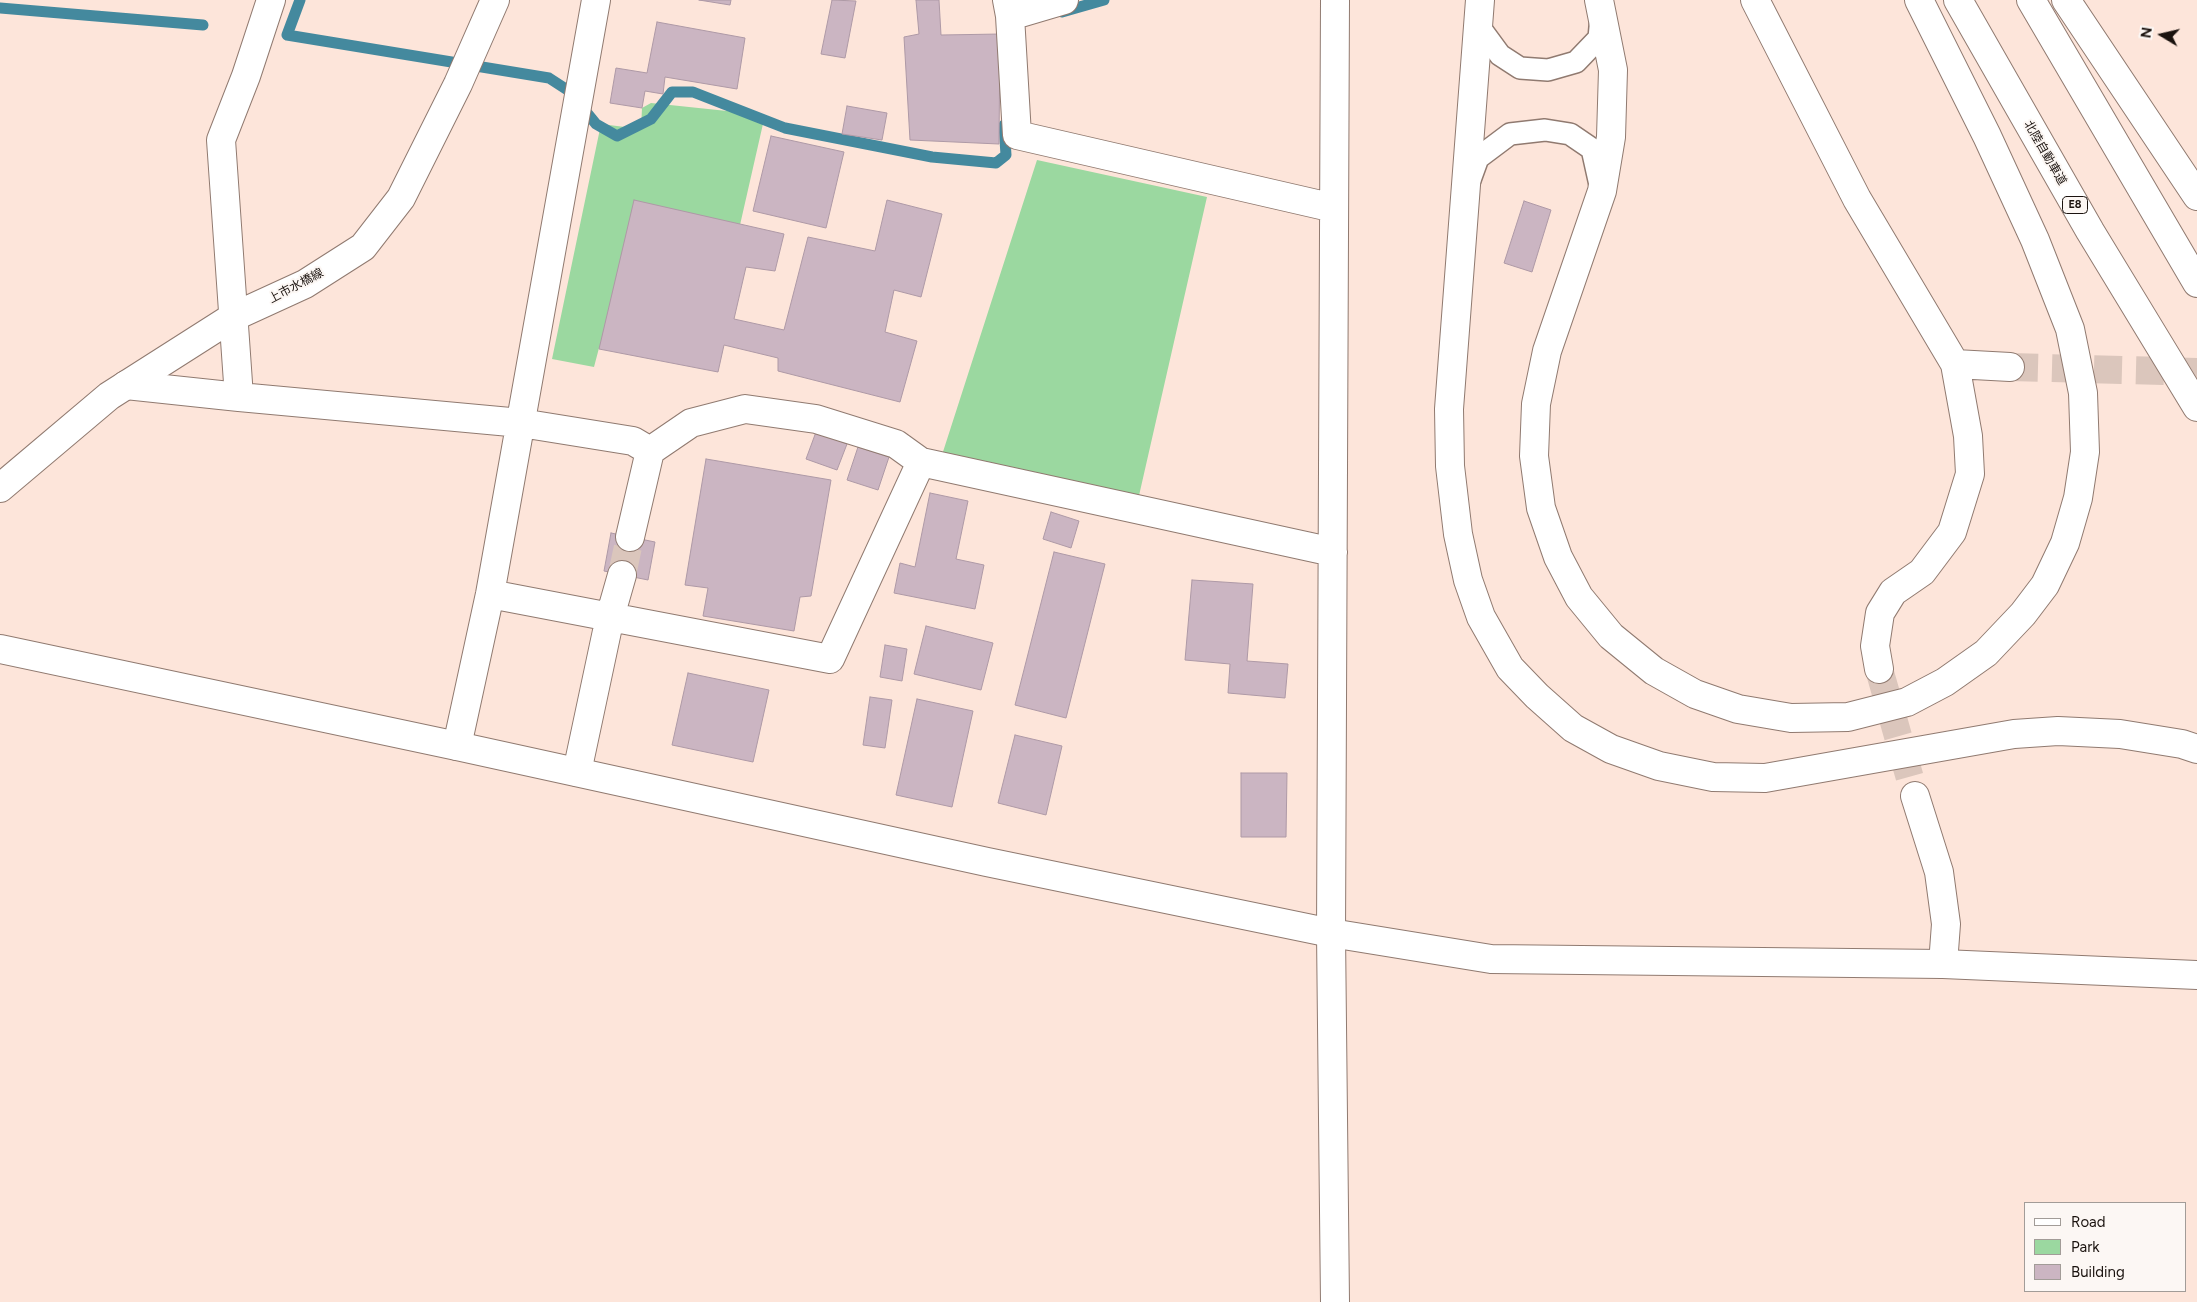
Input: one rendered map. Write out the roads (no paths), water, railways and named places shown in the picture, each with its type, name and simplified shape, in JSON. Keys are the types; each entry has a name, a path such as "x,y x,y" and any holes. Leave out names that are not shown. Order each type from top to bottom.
{"main road":[{"path":"239,398 221,140 246,76 271,0"},
{"name":"上市水橋線","path":"0,488 109,396 233,317 305,284 363,247 401,198 458,84 495,0"},
{"path":"457,746 490,594 596,0"},
{"path":"1064,0 1008,8 1017,135 1334,208"},
{"path":"1335,0 1331,933 1335,1302"},
{"path":"1755,0 1857,199 1954,364 1968,436 1970,474 1952,532 1922,572 1893,592 1880,613 1875,646 1879,669"},
{"path":"1600,5 1613,70 1611,137 1602,191 1547,351 1536,404 1534,456 1541,508 1558,557 1580,597 1611,636 1654,671 1695,694 1738,709 1791,718 1848,717 1907,702 1945,682 1986,653 2023,614 2045,585 2065,543 2078,498 2085,452 2084,394 2070,329 2035,240 1987,136 1919,0"},
{"name":"北陸自動車道","path":"1958,0 2085,222 2197,407"},
{"path":"2031,0 2197,283"},
{"path":"2066,0 2197,196"},
{"path":"1479,12 1449,409 1450,466 1458,534 1468,580 1481,617 1510,668 1537,696 1573,728 1619,752 1659,766 1713,778 1765,778 1963,742 2040,732 2120,734 2182,744 2197,749"},
{"path":"1954,364 2010,366"},
{"path":"126,385 239,398 521,423 633,441 650,451"},
{"path":"630,537 650,451 691,423 745,409 816,419 896,444 921,462 1333,552"},
{"path":"490,594 830,659 921,462"},
{"path":"577,772 610,617 622,575"},
{"path":"0,648 987,862 1331,933 1491,959 1943,964 2197,975"},
{"path":"1915,796 1939,872 1946,924 1943,964"}],"lane":[{"path":"1479,12 1500,55 1520,68 1548,70 1576,62 1599,38 1600,5"},
{"path":"1466,190 1478,158 1510,134 1545,130 1570,134 1592,149 1602,191"}],"waterway":[{"path":"300,0 287,35 549,78 569,91 596,124 617,136 651,119 672,92 693,92 785,128 932,157 996,163 1006,155 1004,125"},
{"path":"1062,12 1104,0"},
{"path":"0,8 203,25"}],"tunnel":[{"path":"2010,367 2197,372"},
{"path":"622,575 630,537"},
{"path":"1879,669 1915,796"}]}
